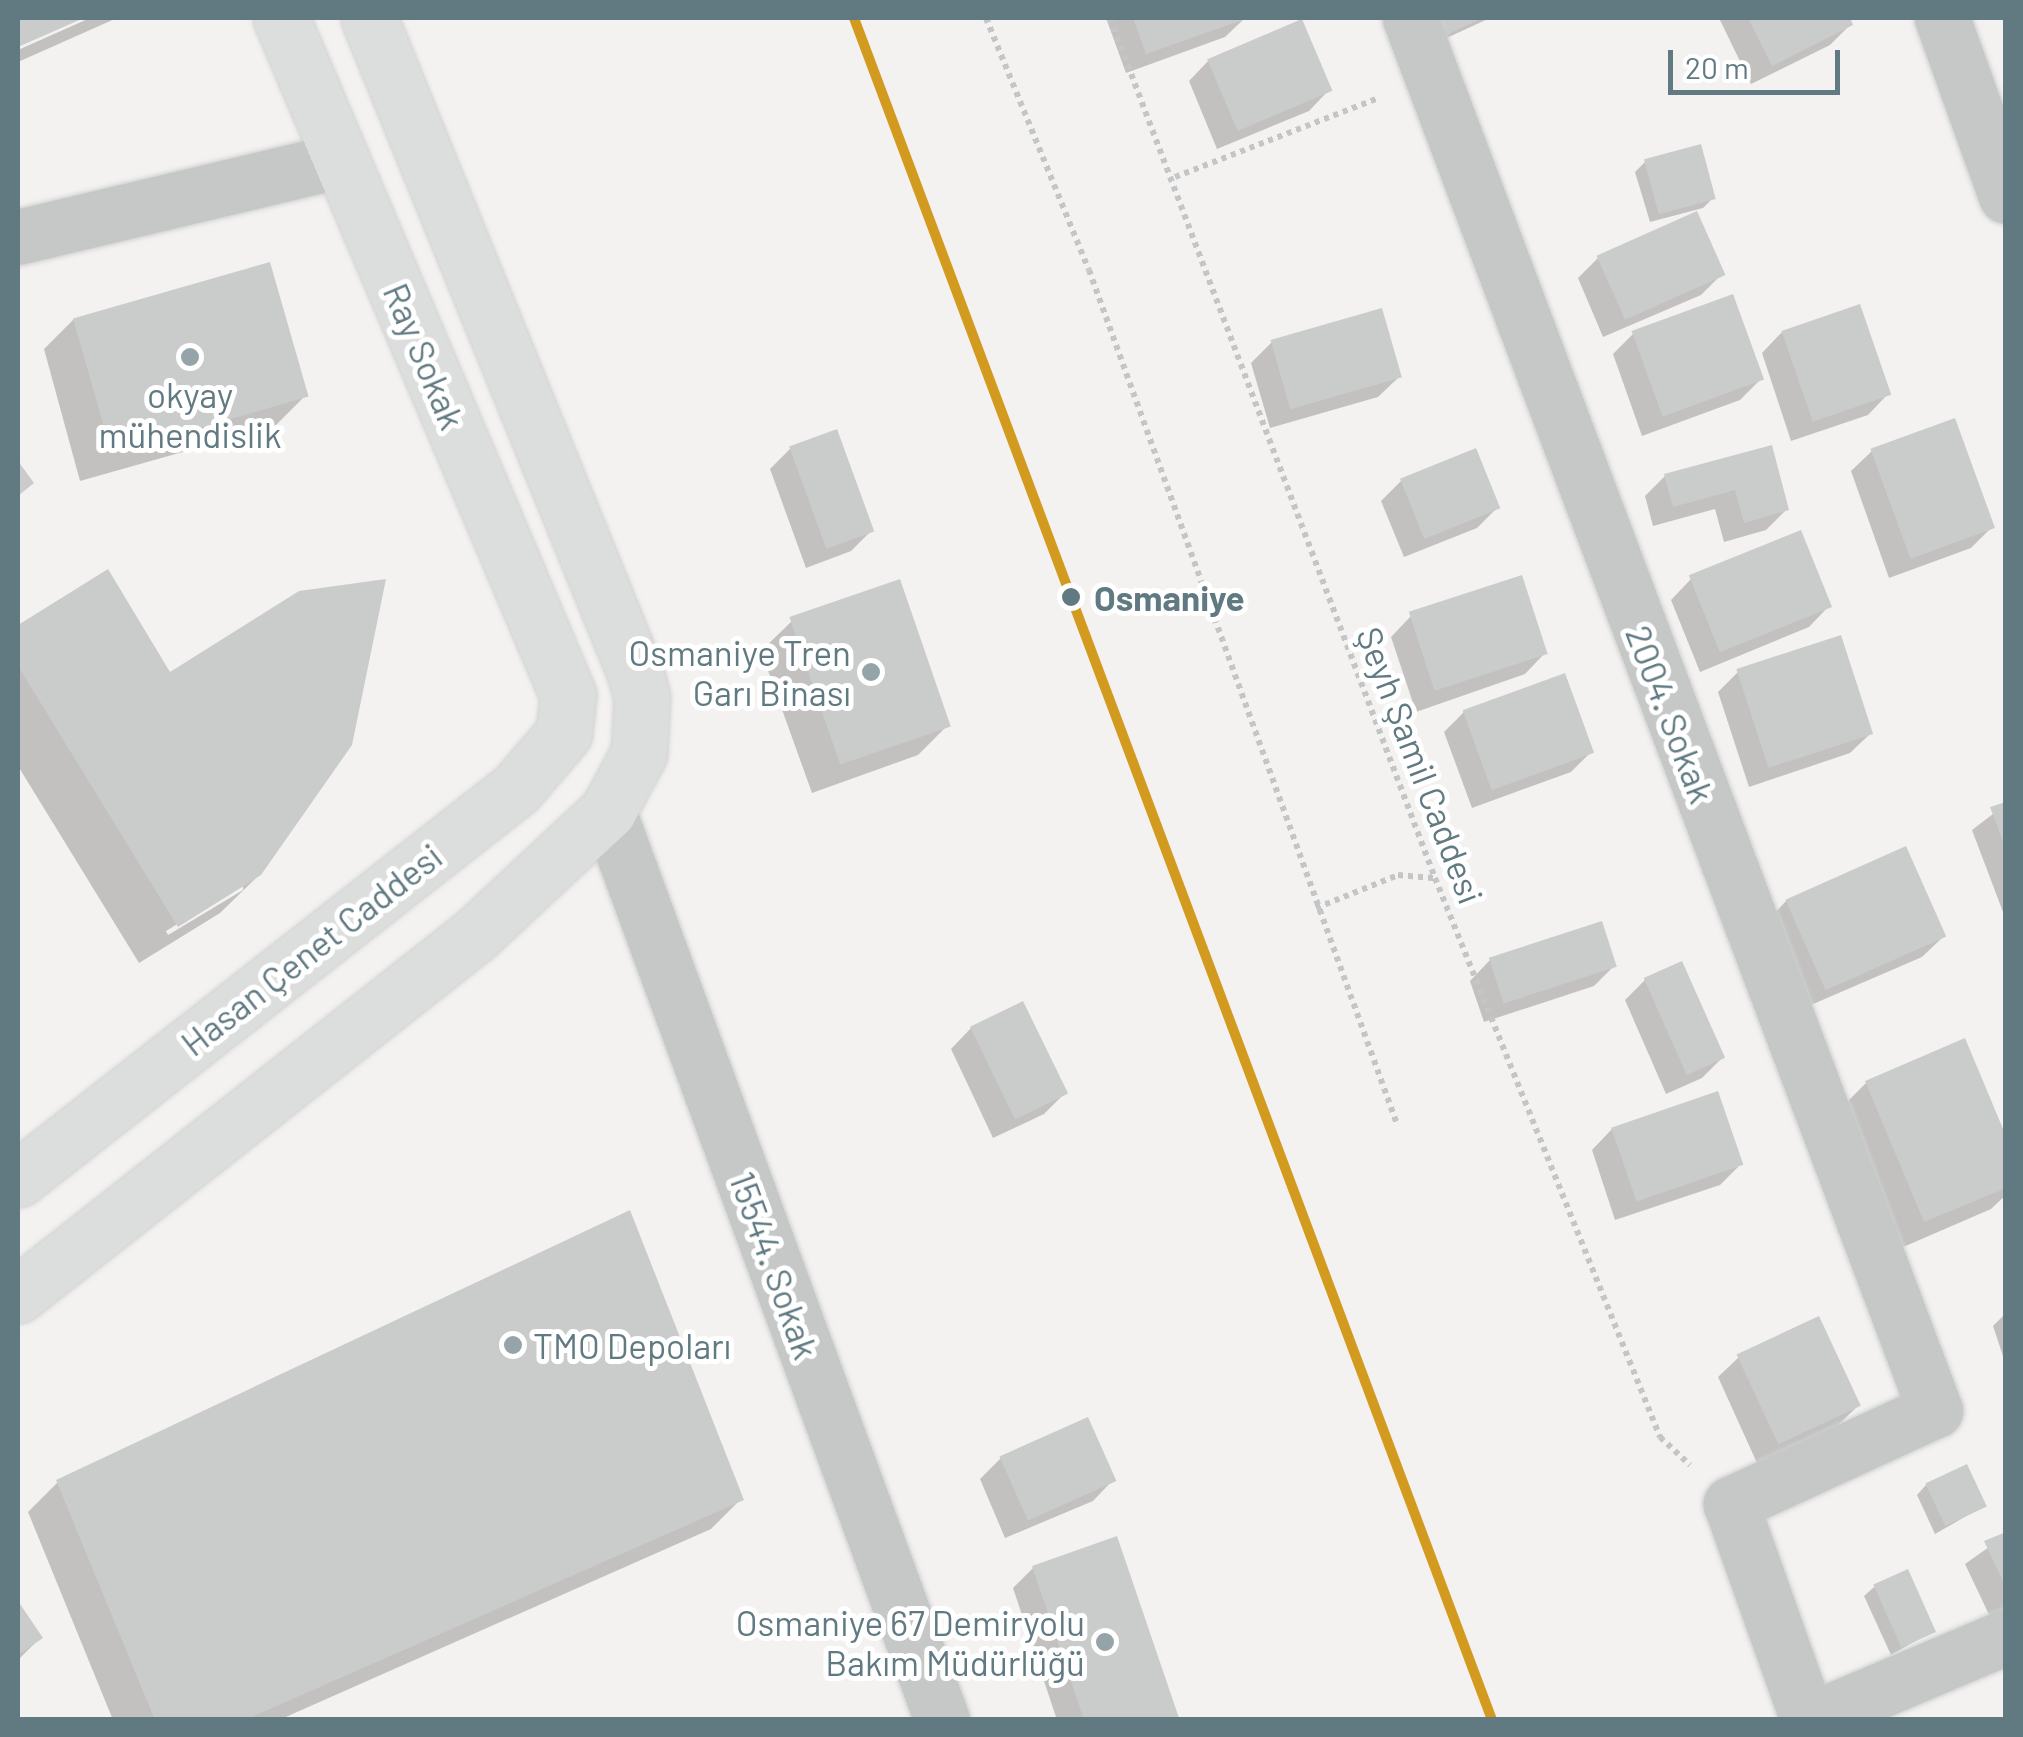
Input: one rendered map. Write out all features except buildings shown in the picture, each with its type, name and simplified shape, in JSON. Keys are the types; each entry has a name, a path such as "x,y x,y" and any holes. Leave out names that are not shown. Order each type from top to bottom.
{"street":[{"name":"Ray Sokak","path":"281,18 568,694"},
{"path":"18,1295 475,935 608,812 640,753 642,698 635,672 369,18"},
{"name":"2004. Sokak","path":"1410,18 1934,1410 1730,1504"},
{"path":"1942,18 2006,196"},
{"path":"18,236 340,160"},
{"name":"Hasan Çenet Caddesi","path":"18,1179 516,790 564,732 568,694"},
{"name":"15544. Sokak","path":"608,812 942,1720"},
{"path":"1730,1504 1809,1720 2006,1637"}],"path":[{"path":"986,18 1089,270 1396,1124"},
{"name":"Şeyh Şamil Caddesi","path":"1110,18 1175,177 1435,878 1660,1437 1730,1504"},
{"path":"1175,177 1431,78"},
{"path":"1316,908 1398,875 1435,878"}],"transit line":[{"path":"854,18 1492,1720"}],"place":[{"name":"okyay mühendislik","path":"190,357"},
{"name":"Osmaniye","path":"1071,597"},
{"name":"Osmaniye Tren Garı Binası","path":"871,672"},
{"name":"TMO Depoları","path":"513,1345"},
{"name":"Osmaniye 67 Demiryolu Bakım Müdürlüğü","path":"1105,1642"}]}
